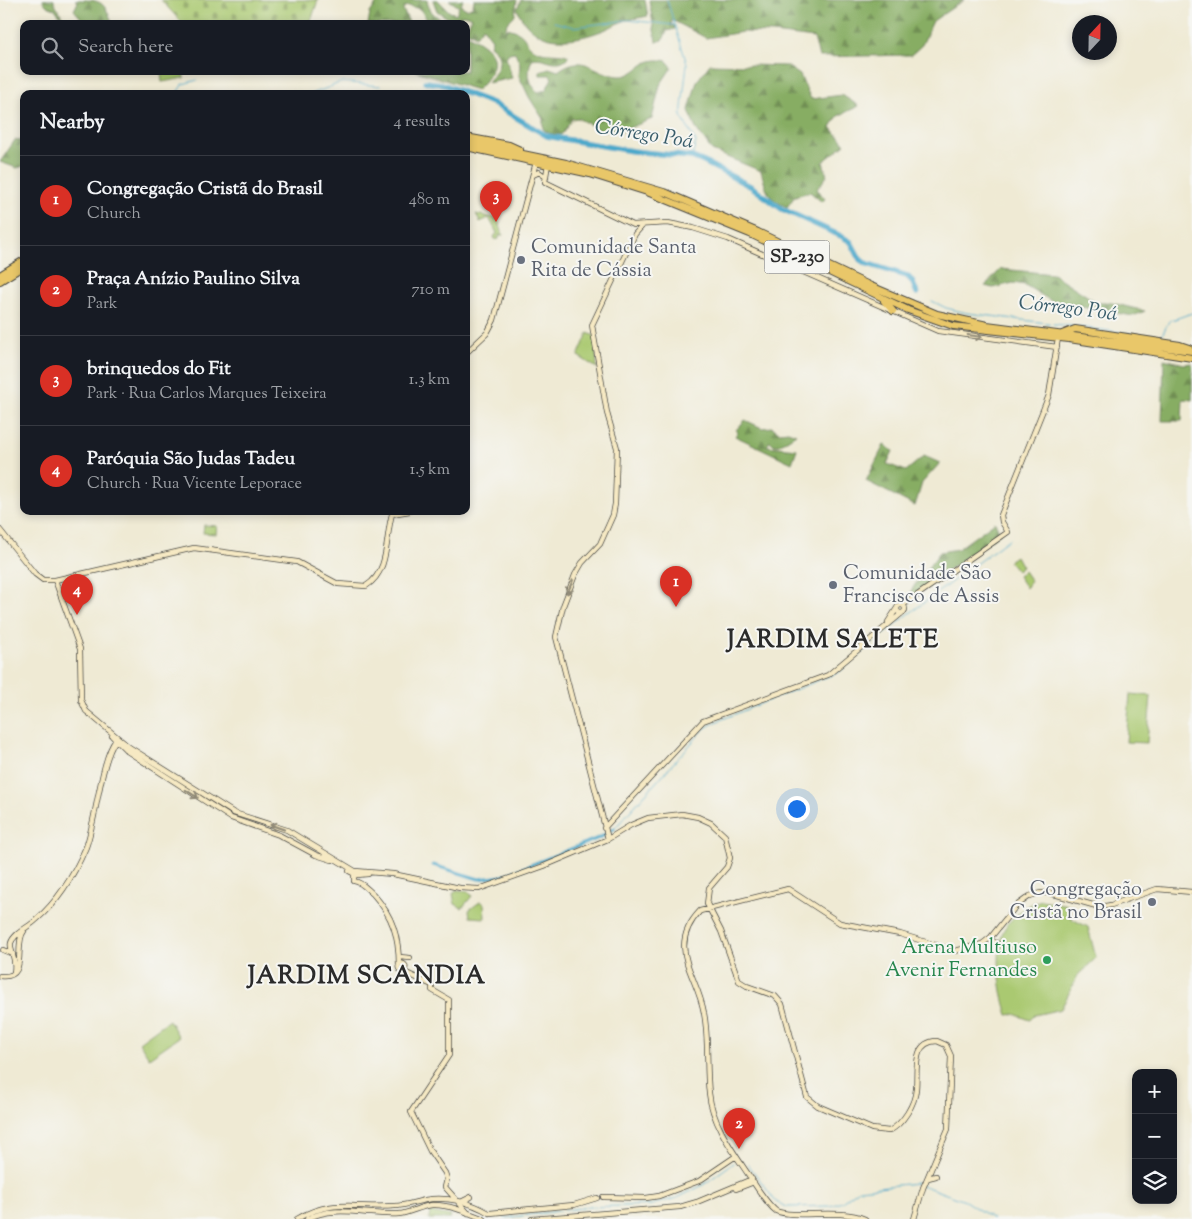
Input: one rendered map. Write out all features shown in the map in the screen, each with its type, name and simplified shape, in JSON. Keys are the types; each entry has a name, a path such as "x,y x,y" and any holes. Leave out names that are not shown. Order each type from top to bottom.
{"highway":[{"path":"470,138 509,145 528,154"},
{"name":"SP-230","path":"470,143 566,163 645,186 698,206 860,281 881,294 936,314 1014,331"},
{"name":"SP-230","path":"470,148 548,164 621,183 706,215 881,294 928,318 953,326 1192,350"},
{"path":"0,275 20,262"},
{"path":"0,280 20,268"},
{"path":"881,294 893,311"},
{"path":"915,321 928,318"},
{"name":"SP-230","path":"1060,336 1192,358"}],"street":[{"path":"470,349 487,333 494,320 536,162"},
{"path":"546,179 548,164"},
{"path":"533,175 539,172 546,179 632,225 637,232"},
{"path":"632,225 668,223 693,228 728,239 938,331 1057,347 1069,339"},
{"path":"606,834 558,646 556,631 575,575 582,563 596,549 613,515 618,473 617,448 608,413 593,321 637,232 643,225"},
{"path":"1013,341 1014,331"},
{"path":"606,834 703,721 828,675 920,595 1008,532 1002,522 1002,511 1049,395 1060,336"},
{"path":"0,530 35,574 43,580 55,580 194,548 264,557 306,565 338,584 366,586 377,576 383,566 392,515"},
{"path":"55,580 80,649 82,704 127,751 231,818 279,835 316,855 330,859 354,873 376,872 409,876 470,890 486,888 606,834 660,816 690,815 710,823 725,836 730,858 727,868 709,888 706,899 708,908 721,931 739,981 747,986 775,996 782,1004 805,1094 818,1106 879,1132 892,1130 913,1102 916,1089 917,1059 920,1049 932,1041 940,1041 946,1045 951,1056 949,1119 945,1141 933,1174 926,1180 914,1219"},
{"path":"888,624 899,605 903,610"},
{"path":"117,740 234,813 287,830 354,873"},
{"path":"14,972 16,962 10,947 14,937 25,930 47,909 77,866 92,830 108,756 117,740"},
{"path":"316,855 319,854 320,850"},
{"path":"354,873 354,881 361,883 391,918 397,936 402,968 449,1000 449,1053 420,1100 411,1109 446,1176 445,1187 468,1212"},
{"path":"865,1219 847,1214 796,1216 782,1214 774,1208 753,1180 736,1156 721,1129 711,1105 704,1014 690,976 684,946 687,928 700,911 788,889 833,920 847,926 883,930 955,951 973,948 989,939 1019,904 1040,893 1050,893 1100,907 1157,889 1192,892"},
{"path":"10,947 25,930"},
{"path":"0,976 8,976 14,972 20,962 19,939"},
{"path":"989,939 998,944"},
{"path":"10,947 19,951"},
{"path":"3,950 13,955"},
{"path":"400,954 410,958"},
{"path":"297,1219 314,1210 341,1204 395,1206 436,1199 460,1202 490,1213 574,1205 597,1198 602,1200 603,1197 646,1198 665,1194 699,1181 736,1156"},
{"path":"532,1219 680,1207 753,1180"},
{"path":"566,1219 682,1209 753,1180"},
{"path":"460,1202 471,1197"},
{"path":"307,1219 322,1213 340,1211 400,1214 432,1205 468,1212 485,1219 486,1215 490,1213"},
{"path":"490,1213 494,1219"}],"green space":[{"path":"42,0 54,0 65,20 55,9 47,6"},
{"path":"75,0 91,0 100,3 107,10 111,20 83,20 74,10 78,2"},
{"path":"161,0 318,0 311,20 179,20"},
{"path":"379,0 427,0 431,11 442,20 427,20 420,9 409,6 404,7 403,10 408,20 369,20 370,13"},
{"path":"433,0 438,0 450,12 456,14 459,7 449,0 463,0 461,6 467,9 473,6 474,0 517,0 515,15 507,23 504,34 507,28 514,30 519,32 534,49 569,56 560,62 537,58 532,59 529,77 532,85 538,92 546,90 552,78 550,75 540,75 540,71 549,68 558,71 567,65 575,63 589,65 603,72 620,76 632,73 651,61 667,61 672,67 660,85 652,119 621,131 603,131 577,118 572,119 562,134 555,135 543,129 543,119 529,97 519,76 520,64 515,52 509,53 506,57 512,78 488,83 499,64 498,54 490,45 492,39 483,27 476,36 470,32 472,17 463,15 450,20 437,11"},
{"path":"521,0 645,0 648,16 624,21 579,38 554,39 543,36 533,30 524,21 517,9"},
{"path":"649,0 964,0 933,21 922,45 911,55 819,57 814,38 773,33 743,32 706,38 672,20 671,27 674,25 675,29 667,31 663,40 656,42"},
{"path":"470,36 490,51 494,62 488,77 477,90 429,75 470,75"},
{"path":"710,64 787,66 800,75 811,99 842,95 859,106 838,116 831,127 845,144 823,162 827,176 817,189 825,199 822,202 810,192 795,196 787,207 780,204 768,193 761,171 712,151 695,127 689,110 697,81"},
{"path":"161,75 184,75 184,78 162,82"},
{"path":"20,139 20,167 17,168 0,162 15,140"},
{"path":"476,214 498,219 503,235 499,235 499,239 496,240 494,237 497,233 489,218 480,222"},
{"path":"1001,269 1053,274 1098,303 1112,303 1145,311 1133,316 1053,302 1025,285 1013,283 993,288 985,286"},
{"path":"588,333 595,336 597,368 578,356"},
{"path":"1164,359 1184,364 1192,363 1192,400 1183,399 1182,421 1162,421"},
{"path":"745,420 762,428 772,427 779,432 788,431 796,434 779,445 774,445 770,441 767,446 797,449 792,463 735,436 738,432 736,430"},
{"path":"884,445 893,451 887,464 906,471 924,456 940,463 922,483 915,506 866,481"},
{"path":"995,522 1000,533 908,599 914,586 940,552 958,549"},
{"path":"204,525 217,526 216,534 203,533"},
{"path":"1016,556 1022,567 1017,571 1009,561"},
{"path":"1024,571 1031,581 1026,588 1018,576"},
{"path":"1130,694 1151,696 1147,743 1126,742"},
{"path":"456,890 468,891 472,896 462,908 455,904 453,894"},
{"name":"Arena Multiuso Avenir Fernandes","path":"1041,900 1067,905 1072,919 1088,927 1096,958 1078,975 1061,1009 1035,1015 1030,1020 1014,1014 1008,1015 1001,985 999,955 1002,935 1008,924 1024,909"},
{"path":"481,901 484,904 485,918 470,917 469,910"},
{"path":"169,1020 179,1037 149,1058 139,1042"},
{"path":"430,1212 451,1216 450,1219 429,1219"}],"waterway":[{"path":"667,0 687,64 681,116 696,142 692,157"},
{"path":"554,22 574,27 628,20 674,25"},
{"path":"179,90 183,84 197,80"},
{"path":"322,90 342,82 380,86"},
{"name":"Córrego Poá","path":"425,82 442,84 458,90"},
{"name":"Córrego Poá","path":"470,95 492,103 547,136 632,151 692,157 704,162 752,187 782,209 851,242 860,259 865,263 907,276 912,281 917,293"},
{"name":"Córrego Poá","path":"932,301 946,308 967,313 1158,337 1162,335 1169,321 1192,313"},
{"path":"614,829 705,728 839,672 902,619 1009,539"},
{"path":"433,865 479,879 503,876 601,837 614,829"},
{"path":"505,1218 589,1207 651,1205 677,1198 703,1185 733,1163"},
{"path":"748,1164 776,1202 787,1207 830,1206 842,1202 859,1189 916,1183 965,1201 993,1219"}],"place":[{"name":"brinquedos do Fit","path":"496,222"},
{"name":"Comunidade Santa Rita de Cássia","path":"521,260"},
{"name":"Comunidade São Francisco de Assis","path":"833,585"},
{"name":"Congregação Cristã do Brasil","path":"676,607"},
{"name":"Paróquia São Judas Tadeu","path":"77,615"},
{"name":"Congregação Cristã no Brasil","path":"1152,902"},
{"name":"Arena Multiuso Avenir Fernandes","path":"1047,960"},
{"name":"Praça Anízio Paulino Silva","path":"739,1149"}],"district":[{"name":"JARDIM SALETE","path":"833,641"},
{"name":"JARDIM SCANDIA","path":"367,977"}]}
